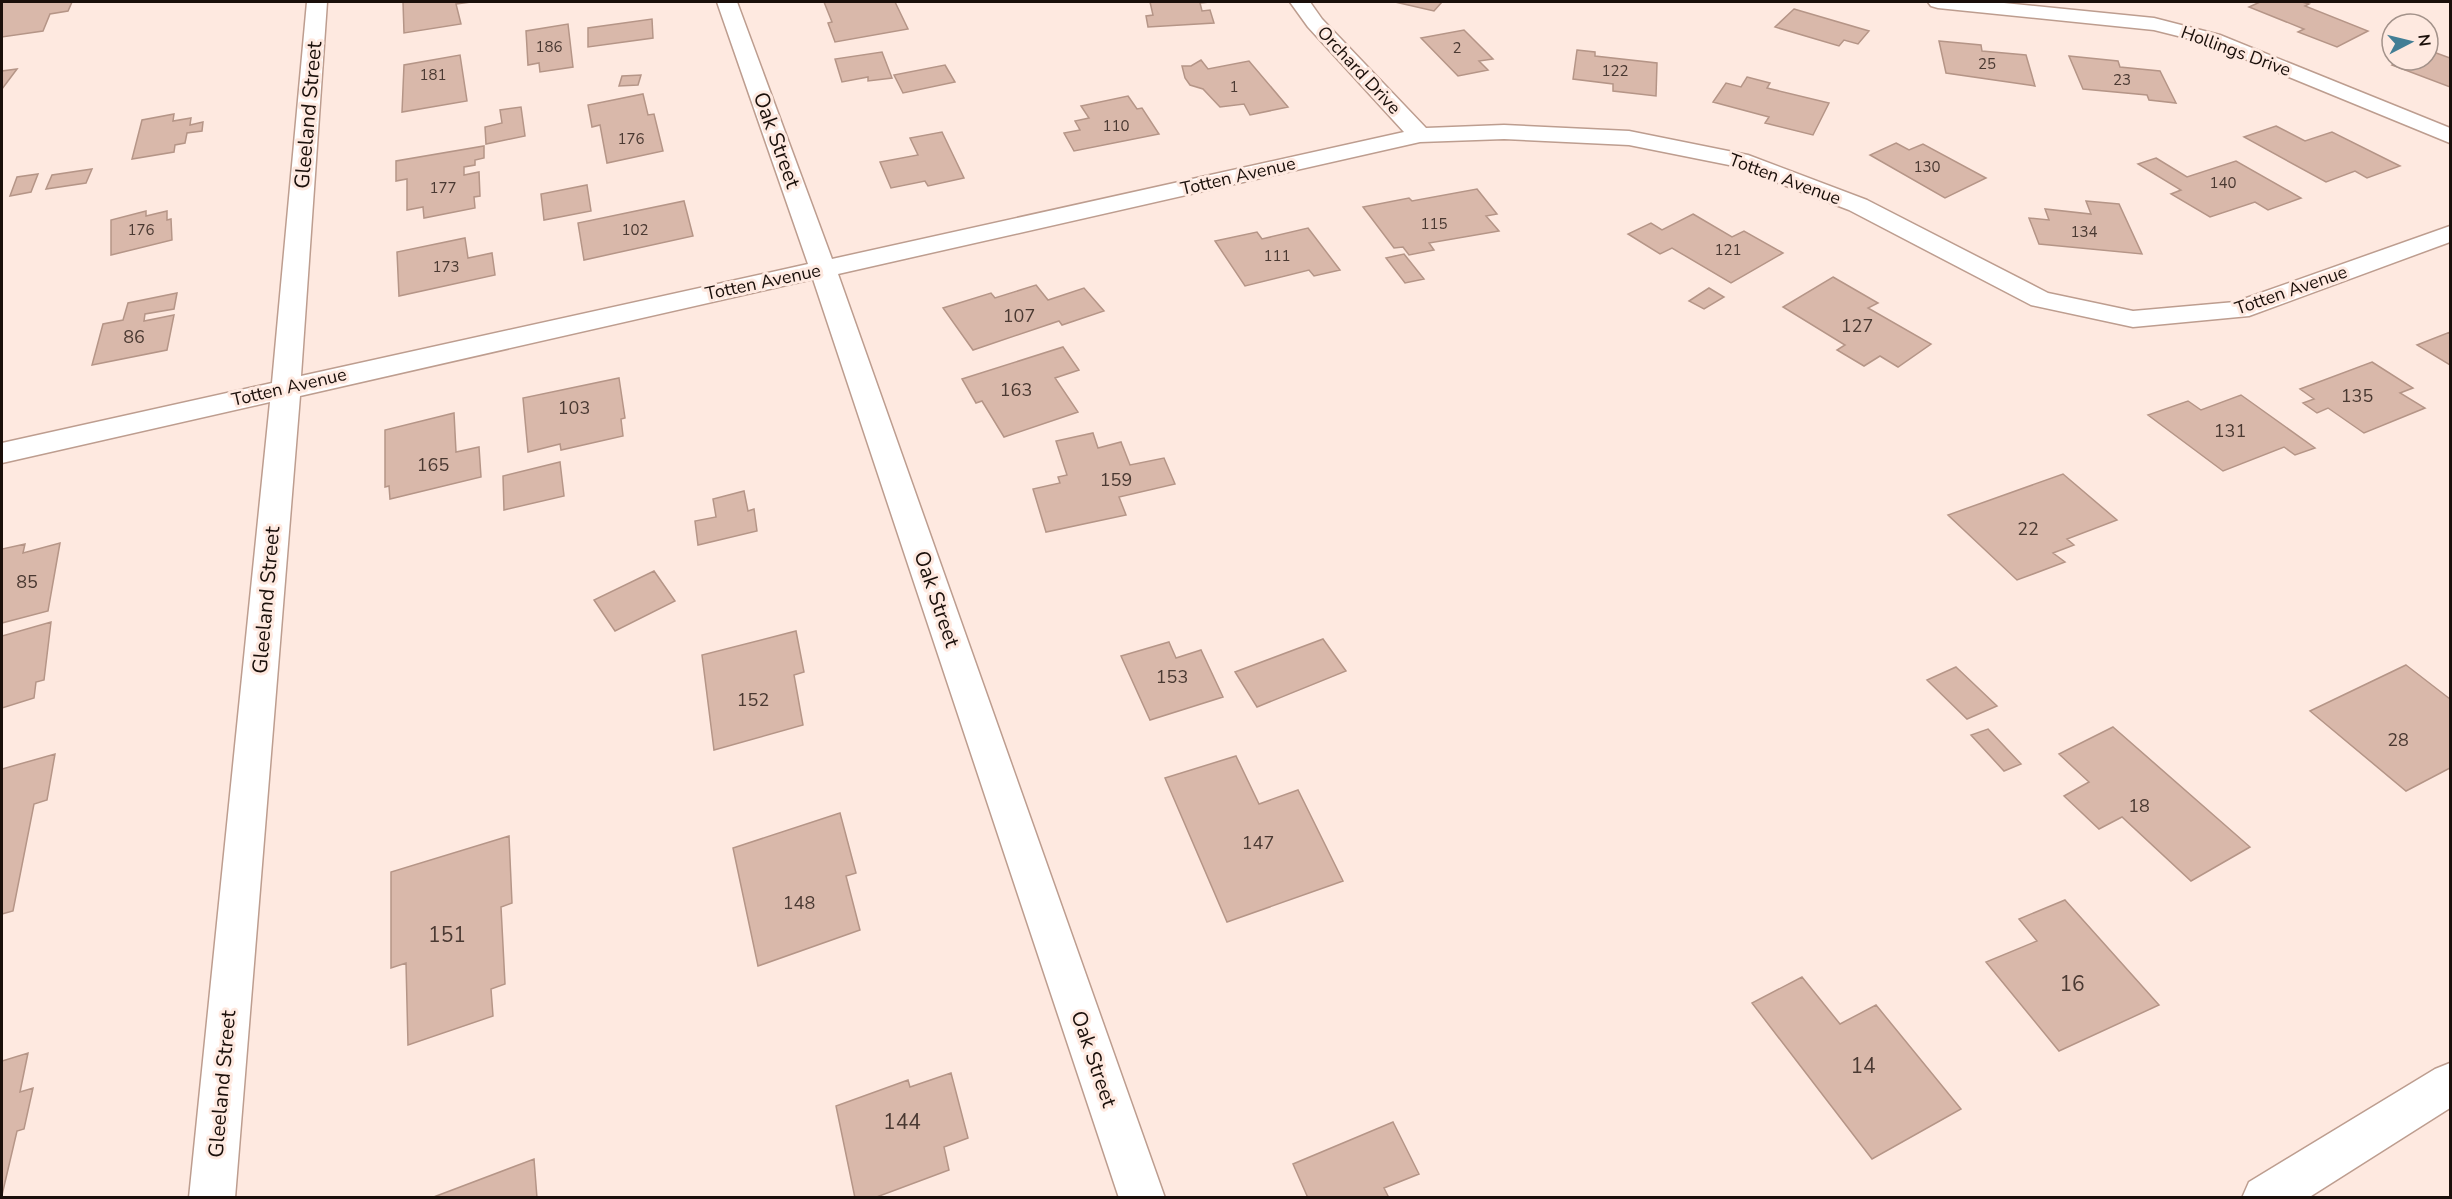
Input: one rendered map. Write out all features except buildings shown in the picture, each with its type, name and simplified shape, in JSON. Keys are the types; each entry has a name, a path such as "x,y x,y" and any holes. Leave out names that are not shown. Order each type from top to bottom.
{"street":[{"name":"Gleeland Street","path":"212,1197 286,388 317,2"},
{"name":"Oak Street","path":"728,2 824,269 1142,1197"},
{"name":"Orchard Drive","path":"1300,2 1315,23 1420,135"},
{"name":"Hollings Drive","path":"1938,2 2154,24 2213,39 2451,136"},
{"name":"Totten Avenue","path":"2,453 1420,135 1504,132 1629,138 1740,160 1858,205 2040,299 2133,319 2239,310 2451,234"},
{"path":"2265,1197 2451,1084"}]}
